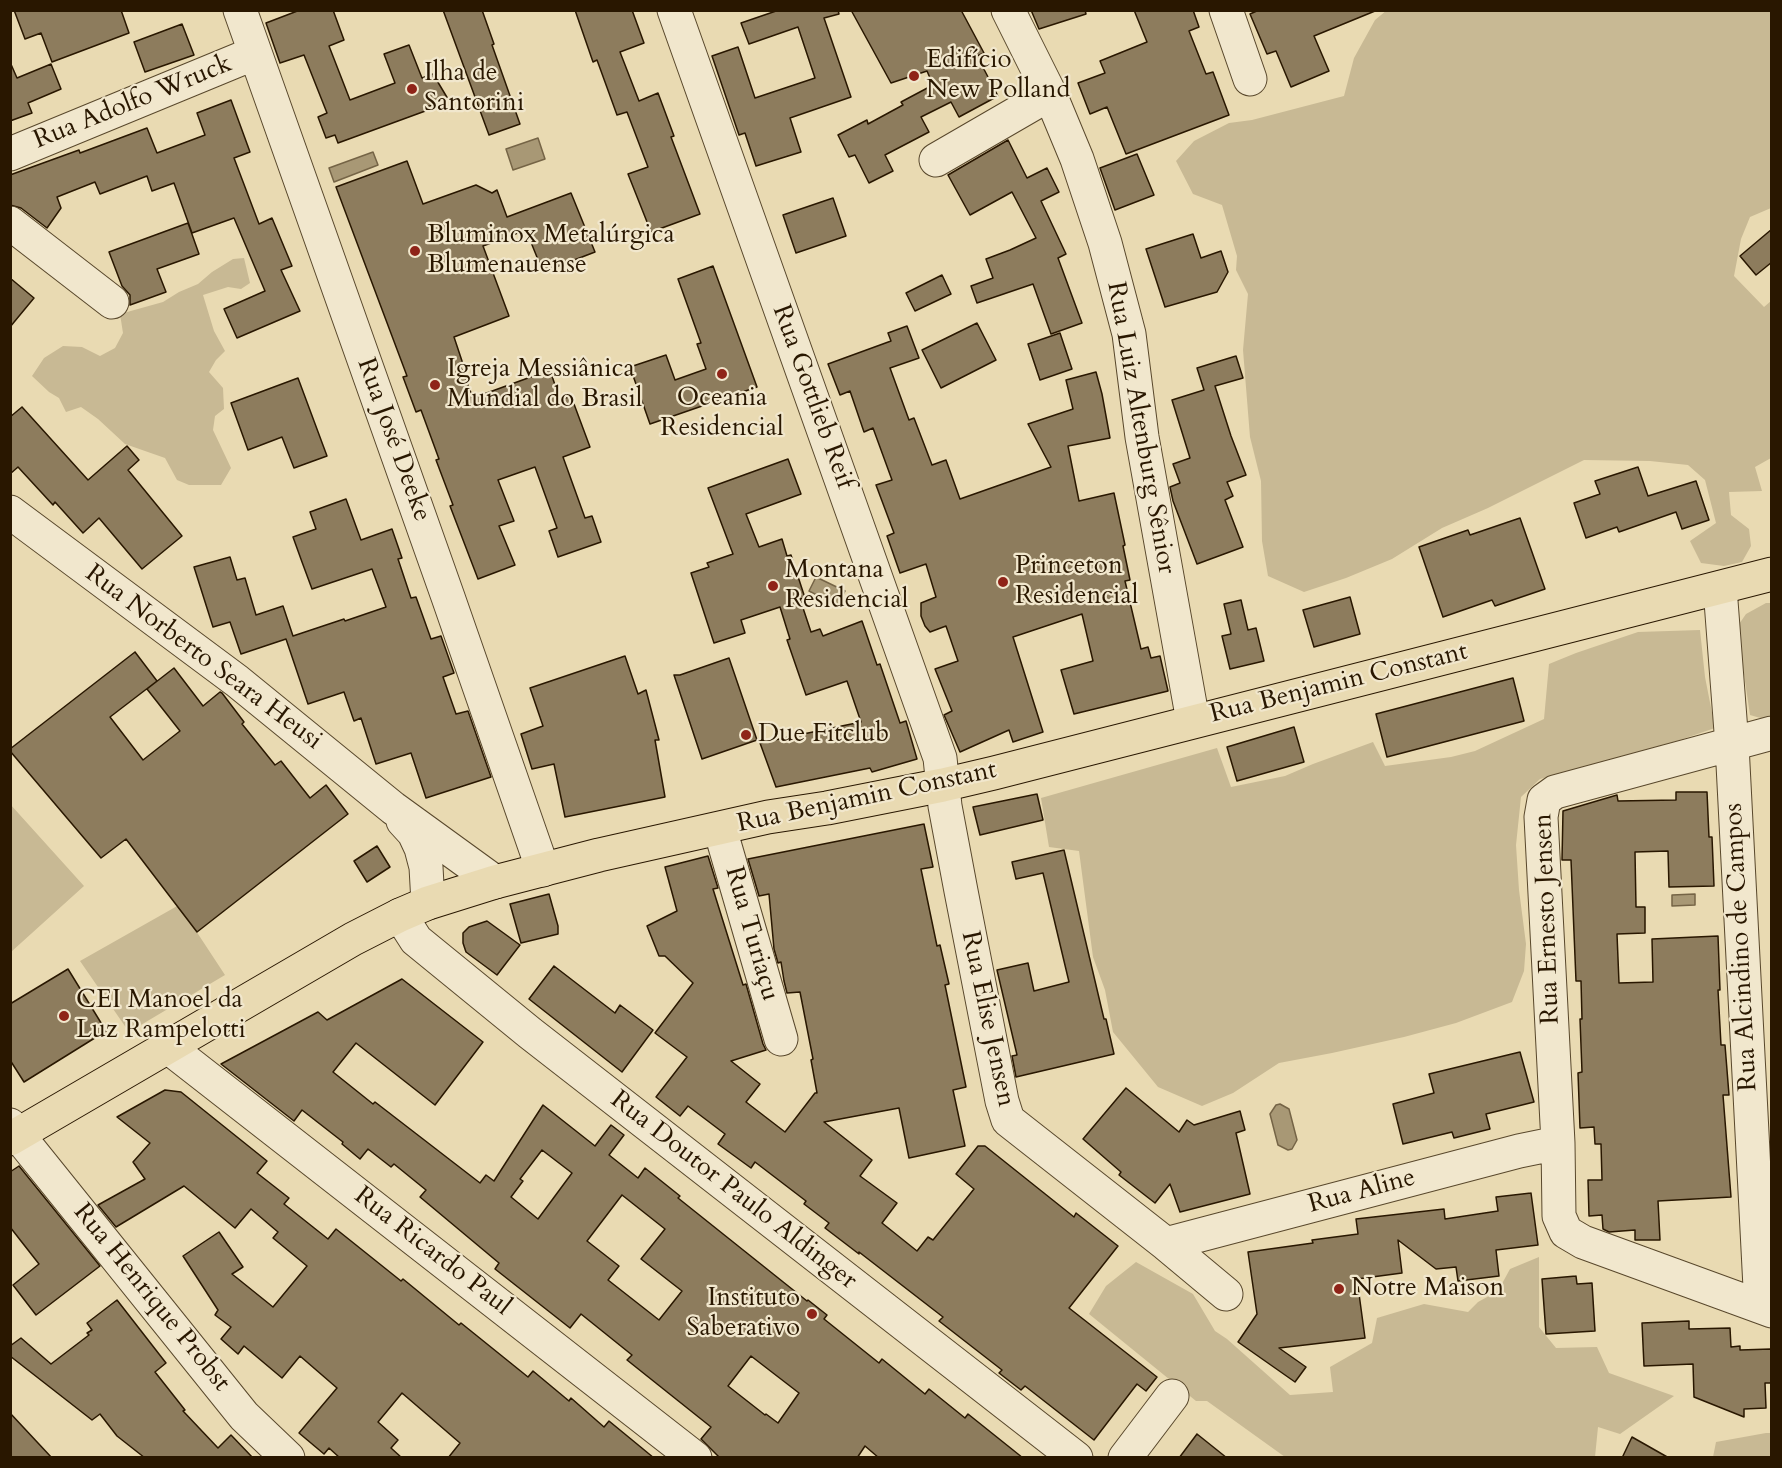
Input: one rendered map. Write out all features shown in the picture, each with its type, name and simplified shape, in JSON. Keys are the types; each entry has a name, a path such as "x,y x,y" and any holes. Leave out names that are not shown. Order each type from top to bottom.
{"main road":[{"name":"Rua Benjamin Constant","path":"13,1133 168,1047 352,939 414,909 495,882 599,855 768,817 943,785 1772,574"}],"street":[{"name":"Rua José Deeke","path":"240,10 445,586 543,870"},
{"name":"Rua Gottlieb Reif","path":"674,10 940,758 943,785"},
{"name":"Rua Luiz Altenburg Sênior","path":"1008,10 1050,94 1077,159 1098,222 1128,334 1142,437 1193,721"},
{"path":"1226,10 1250,79"},
{"name":"Rua Adolfo Wruck","path":"10,154 255,53"},
{"path":"936,160 1050,94"},
{"path":"10,223 112,302"},
{"name":"Rua Norberto Seara Heusi","path":"10,512 246,688 393,808 495,882"},
{"name":"Rua Alcindino de Campos","path":"1720,588 1732,745 1766,1309"},
{"path":"1732,745 1772,733"},
{"name":"Rua Ernesto Jensen","path":"1732,745 1556,792 1544,800 1541,817 1558,1143 1558,1216 1566,1232 1583,1242 1766,1309"},
{"name":"Rua Elise Jensen","path":"943,785 963,902 1002,1101 1008,1120 1227,1294"},
{"name":"Rua Norberto Seara Heusi","path":"393,808 414,833 426,867 414,909"},
{"name":"Rua Turiaçu","path":"720,829 782,1039"},
{"name":"Rua Doutor Paulo Aldinger","path":"414,909 416,940 530,1033 1076,1458"},
{"name":"Rua Ricardo Paul","path":"168,1047 695,1458"},
{"name":"Rua Henrique Probst","path":"13,1133 244,1416 288,1458"},
{"name":"Rua Aline","path":"1166,1244 1519,1151 1558,1143"},
{"path":"1125,1458 1172,1396"}],"shaded area":[{"path":"1387,10 1771,11 1771,208 1750,217 1741,239 1734,276 1764,307 1771,301 1771,458 1755,467 1762,491 1729,492 1731,515 1749,529 1751,546 1742,562 1724,566 1701,563 1690,541 1716,523 1705,480 1688,465 1650,461 1584,460 1488,508 1442,528 1392,559 1346,578 1304,592 1268,576 1262,541 1261,481 1250,437 1243,350 1248,294 1236,270 1237,256 1222,205 1193,194 1176,161 1194,141 1229,123 1252,120 1344,96 1354,58 1375,20"},
{"path":"538,138 545,159 513,170 506,149"},
{"path":"373,152 378,165 334,182 329,168"},
{"path":"244,258 250,283 241,289 228,287 203,295 214,331 225,351 209,372 223,388 224,409 215,416 213,430 231,468 221,485 189,485 177,480 165,458 125,444 81,407 66,412 59,398 32,376 44,358 63,346 82,347 100,356 115,348 123,333 120,314 163,302 198,284 233,259"},
{"path":"816,577 845,591 838,606 809,591"},
{"path":"1766,603 1771,603 1771,721 1750,715 1737,627 1746,614"},
{"path":"1700,630 1705,677 1715,728 1677,741 1540,779 1521,797 1516,845 1526,944 1524,971 1512,1002 1456,1023 1404,1037 1279,1063 1233,1093 1202,1106 1158,1087 1113,1032 1105,990 1093,957 1079,851 1049,847 1041,798 1217,748 1231,787 1285,776 1373,742 1385,766 1451,757 1475,751 1544,719 1549,664 1638,632"},
{"path":"10,804 84,886 11,952 10,952"},
{"path":"1695,894 1695,905 1672,906 1672,895"},
{"path":"179,905 225,975 129,1032 80,961"},
{"path":"1280,1104 1289,1109 1297,1140 1292,1149 1288,1150 1278,1145 1270,1114 1276,1105"},
{"path":"1539,1257 1539,1327 1556,1348 1597,1347 1609,1373 1674,1396 1620,1434 1598,1427 1595,1457 1285,1457 1207,1401 1196,1401 1089,1314 1106,1286 1136,1262 1193,1294 1215,1331 1290,1395 1333,1392 1330,1367 1372,1343 1377,1318 1424,1304 1468,1312 1478,1302 1498,1291 1510,1269"},
{"path":"1771,1433 1771,1457 1713,1457 1716,1442"}],"building":[{"path":"14,10 121,10 129,33 52,62 41,33 25,39"},
{"name":"Ilha de Santorini","path":"300,10 333,10 344,40 329,46 350,100 395,83 384,54 409,45 422,78 433,74 448,99 427,107 428,110 338,143 335,135 326,138 318,117 327,113 304,55 280,63 266,23"},
{"path":"443,10 482,10 520,124 489,135"},
{"path":"575,10 632,10 644,43 620,52 639,101 658,93 674,136 671,137 700,214 651,232 628,174 648,167 627,112 617,115 597,60 593,62"},
{"path":"779,10 838,10 839,14 824,18 851,97 790,118 801,152 756,166 745,133 739,135 712,56 738,47 755,98 815,78 798,27 749,44 741,23"},
{"path":"851,10 961,10 984,53 977,56 998,96 959,117 951,102 921,117 929,132 885,155 893,171 869,183 855,155 849,157 838,135 867,120 868,124 903,105 901,102 933,85 927,71 891,83"},
{"path":"1031,10 1085,10 1086,14 1039,29"},
{"path":"1134,10 1193,10 1199,27 1189,31 1206,74 1213,72 1229,115 1126,154 1107,107 1090,114 1078,83 1105,73 1100,61 1147,42"},
{"path":"1259,10 1375,11 1314,36 1329,71 1291,87 1276,51 1267,54 1250,14"},
{"path":"182,24 194,55 145,72 134,42"},
{"path":"10,62 17,78 51,64 61,89 28,103 32,113 10,121"},
{"path":"231,100 250,152 234,158 259,224 272,218 292,266 281,270 300,311 237,338 224,309 265,291 234,218 192,233 174,183 152,191 147,176 100,194 95,182 57,197 61,208 47,228 21,208 10,205 10,175 79,150 80,153 147,128 157,153 205,135 197,113"},
{"path":"1008,140 1027,178 1047,168 1059,192 1041,201 1066,254 1058,258 1082,323 1051,334 1033,284 977,303 971,286 993,278 986,259 1036,238 1012,192 970,215 948,175"},
{"path":"1137,154 1154,195 1115,210 1100,168"},
{"path":"407,161 423,204 476,185 492,193 497,190 507,217 571,193 595,252 543,272 526,230 483,246 509,316 454,337 463,364 460,365 473,398 550,370 560,400 571,396 590,447 563,457 585,518 592,516 601,542 558,557 549,531 557,528 535,467 498,480 514,521 499,526 515,565 478,579 450,506 453,505 436,460 439,459 421,410 416,412 403,377 407,376 336,187"},
{"path":"833,198 846,236 796,253 783,215"},
{"path":"188,223 199,254 157,269 166,292 130,305 130,295 122,286 109,252"},
{"path":"1772,229 1772,262 1756,275 1740,256"},
{"path":"1193,234 1201,258 1221,251 1228,272 1217,292 1165,307 1146,249"},
{"name":"Oceania Residencial","path":"713,266 757,387 650,424 630,367 666,355 675,380 706,369 697,344 701,343 678,279"},
{"path":"942,275 951,294 915,311 906,293"},
{"path":"10,278 34,298 10,327"},
{"path":"977,323 996,360 941,388 922,350"},
{"path":"907,326 919,358 890,368 909,420 914,418 932,465 946,460 960,499 1051,467 1028,424 1073,409 1066,380 1096,372 1110,438 1068,446 1079,501 1114,493 1130,580 1125,581 1141,649 1148,647 1151,658 1160,656 1168,691 1074,714 1061,670 1093,661 1082,614 1013,637 1043,732 1013,742 1009,730 960,752 944,715 952,711 935,669 958,661 946,626 930,632 921,616 921,603 936,597 926,564 900,573 887,536 894,533 876,485 892,480 873,428 864,432 850,391 840,395 828,364 891,341 888,333"},
{"path":"1060,333 1072,369 1040,380 1028,344"},
{"path":"1236,356 1243,378 1215,386 1246,475 1227,482 1233,496 1225,500 1243,547 1197,564 1173,501 1170,487 1180,483 1173,464 1190,458 1172,400 1204,390 1197,368"},
{"path":"298,378 327,456 294,468 282,437 248,450 231,403"},
{"path":"22,407 88,480 127,446 139,460 128,470 182,536 142,569 99,518 83,533 55,502 53,505 18,467 10,474 10,417"},
{"path":"788,459 801,494 746,514 759,547 782,539 787,556 791,555 805,598 800,599 811,632 820,629 823,636 862,621 877,665 880,664 900,723 906,721 917,759 872,772 870,768 776,787 760,743 861,722 847,681 806,695 787,640 790,639 780,607 741,620 745,633 714,643 691,573 709,567 707,563 733,554 708,488"},
{"path":"1638,467 1648,496 1696,481 1709,520 1682,529 1676,512 1619,532 1617,527 1586,538 1574,503 1600,494 1595,481"},
{"path":"346,499 361,540 392,529 402,558 398,559 411,598 416,597 431,639 441,636 454,673 443,677 456,714 468,711 491,777 426,798 411,753 376,764 361,718 354,721 344,692 308,704 286,639 241,654 230,622 213,627 194,567 230,557 237,580 245,578 256,615 283,606 293,636 386,607 372,569 312,589 293,537 316,529 310,512"},
{"path":"1520,518 1545,589 1495,606 1492,600 1443,617 1419,547 1468,530 1470,535"},
{"path":"1350,597 1360,634 1314,647 1303,610"},
{"path":"1241,600 1248,630 1256,628 1264,661 1230,669 1222,636 1231,634 1224,604"},
{"path":"135,652 157,681 110,717 143,760 180,731 147,689 174,668 203,706 220,692 222,693 244,722 242,724 275,765 281,761 310,798 326,785 348,814 197,932 126,839 101,858 10,751"},
{"path":"625,656 638,694 646,690 659,740 655,740 665,797 565,817 554,764 532,769 521,734 543,726 530,688"},
{"path":"729,658 757,740 702,759 674,675"},
{"path":"1513,678 1524,721 1387,757 1376,714"},
{"path":"1294,727 1304,762 1237,781 1227,747"},
{"path":"1676,792 1707,792 1714,886 1669,887 1668,851 1635,852 1636,907 1645,907 1645,933 1617,934 1619,983 1653,982 1652,939 1718,936 1721,1045 1725,1045 1729,1095 1723,1095 1731,1197 1658,1201 1660,1240 1635,1240 1635,1230 1609,1232 1603,1229 1602,1215 1589,1216 1588,1180 1602,1180 1601,1144 1595,1144 1594,1127 1580,1128 1578,1073 1582,1072 1581,981 1576,981 1571,860 1562,860 1563,811 1617,795 1618,801 1676,800"},
{"path":"1037,794 1043,820 980,835 973,807"},
{"path":"924,824 933,867 921,869 937,946 940,945 949,984 945,985 966,1087 953,1090 965,1146 909,1158 899,1108 824,1122 872,1160 860,1176 897,1203 882,1223 917,1251 928,1237 933,1240 974,1189 956,1174 978,1146 985,1146 1074,1217 1076,1213 1118,1246 1069,1308 1157,1377 1146,1391 1137,1384 1094,1440 1025,1386 1021,1390 999,1373 1002,1370 939,1321 943,1317 825,1228 829,1223 804,1204 806,1201 755,1162 751,1168 718,1144 725,1134 688,1106 680,1116 656,1097 687,1057 655,1033 693,983 665,956 659,956 647,926 677,911 665,867 708,856 718,888 713,889 766,1050 731,1061 760,1084 746,1102 785,1132 817,1093 811,1060 813,1059 800,992 787,993 781,962 778,963 774,949 769,894 759,896 748,859"},
{"path":"377,846 390,867 367,882 354,861"},
{"path":"1064,850 1114,1054 1016,1077 1012,1056 1017,1055 997,970 1028,963 1034,991 1069,982 1043,873 1016,879 1012,862"},
{"path":"549,894 558,934 521,943 510,904"},
{"path":"487,921 520,945 497,975 466,952 463,943 463,933 469,927"},
{"path":"554,966 615,1013 620,1005 653,1030 622,1072 529,999"},
{"name":"CEI Manoel da Luz Rampelotti","path":"68,969 106,1031 24,1082 10,1060 10,1004"},
{"path":"402,979 483,1042 435,1105 356,1043 333,1072 373,1104 375,1102 480,1183 486,1175 494,1181 543,1105 595,1146 611,1125 624,1135 609,1155 638,1178 645,1168 680,1196 678,1198 827,1315 824,1319 879,1363 882,1359 925,1394 929,1389 965,1418 968,1414 1023,1458 879,1458 865,1446 857,1458 720,1458 701,1439 711,1427 627,1360 632,1355 581,1314 570,1328 495,1269 499,1263 420,1197 426,1190 394,1164 391,1167 368,1149 360,1159 342,1144 343,1142 302,1110 294,1121 221,1064 318,1012 327,1020","holes":["542,1150 572,1173 538,1219 511,1197 523,1181 520,1179","622,1195 665,1229 641,1259 682,1291 659,1320 608,1280 619,1266 587,1241","751,1356 799,1393 778,1423 728,1386"]},
{"path":"1520,1052 1534,1102 1486,1114 1490,1129 1454,1138 1452,1132 1403,1144 1393,1104 1434,1093 1429,1074"},
{"path":"1126,1088 1179,1132 1187,1120 1194,1125 1240,1111 1245,1130 1236,1133 1250,1194 1180,1212 1170,1184 1155,1203 1119,1175 1121,1172 1083,1139"},
{"path":"165,1090 181,1092 267,1161 257,1173 289,1198 284,1204 328,1239 336,1229 401,1281 403,1279 459,1325 461,1323 528,1377 533,1371 569,1401 571,1398 604,1427 609,1421 654,1458 448,1458 460,1443 402,1393 378,1422 398,1440 391,1448 402,1458 340,1458 329,1448 324,1454 299,1433 337,1388 300,1356 282,1378 244,1346 238,1354 221,1339 231,1327 215,1315 218,1310 183,1256 219,1232 243,1267 232,1274 273,1307 307,1266 273,1238 278,1232 251,1209 235,1228 184,1186 116,1227 98,1205 145,1179 133,1162 150,1143 117,1117"},
{"path":"19,1166 100,1266 36,1315 13,1285 39,1264 10,1227 10,1172"},
{"path":"1531,1193 1538,1245 1496,1250 1499,1276 1458,1281 1456,1267 1436,1269 1398,1240 1402,1273 1357,1279 1365,1338 1279,1348 1306,1367 1295,1382 1238,1342 1257,1314 1248,1252 1358,1234 1356,1219 1444,1209 1445,1219 1498,1211 1496,1197"},
{"path":"1576,1276 1577,1284 1592,1283 1595,1331 1546,1334 1542,1279"},
{"path":"117,1300 166,1363 155,1372 185,1410 183,1411 218,1448 231,1435 253,1458 145,1458 117,1436 100,1414 92,1420 10,1356 10,1346 21,1338 51,1364 89,1335 87,1333 92,1330 87,1323"},
{"path":"1689,1321 1689,1329 1730,1328 1731,1347 1740,1346 1740,1350 1771,1349 1772,1383 1765,1383 1766,1408 1744,1409 1744,1417 1694,1397 1693,1364 1644,1366 1642,1323"},
{"path":"10,1413 52,1458 10,1458"},
{"path":"1197,1434 1227,1458 1179,1458"},
{"path":"1632,1437 1669,1458 1622,1458"}],"place":[{"name":"Edifício New Polland","path":"914,76"},
{"name":"Ilha de Santorini","path":"412,89"},
{"name":"Bluminox Metalúrgica Blumenauense","path":"415,251"},
{"name":"Oceania Residencial","path":"722,374"},
{"name":"Igreja Messiânica Mundial do Brasil","path":"435,385"},
{"name":"Princeton Residencial","path":"1003,582"},
{"name":"Montana Residencial","path":"773,586"},
{"name":"Due Fitclub","path":"746,735"},
{"name":"CEI Manoel da Luz Rampelotti","path":"64,1016"},
{"name":"Notre Maison","path":"1339,1289"},
{"name":"Instituto Saberativo","path":"812,1314"}]}
